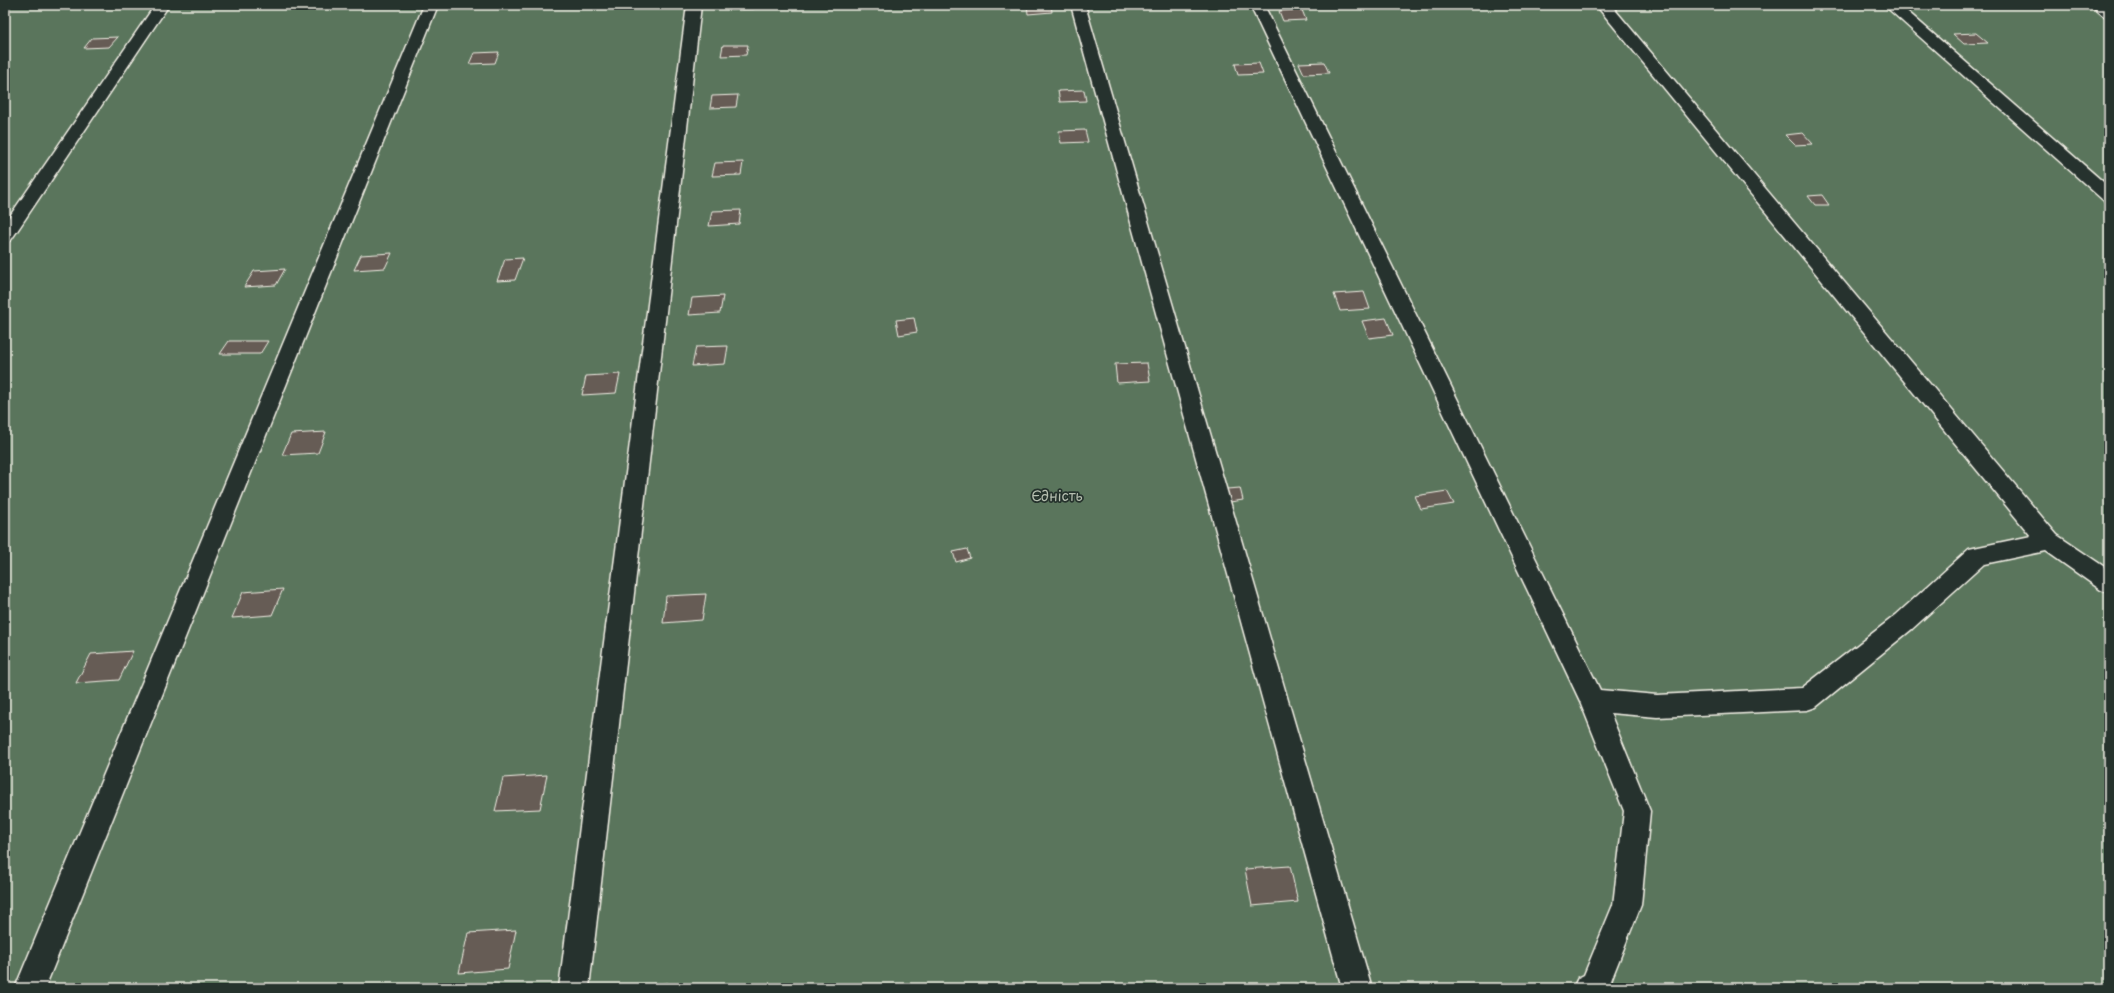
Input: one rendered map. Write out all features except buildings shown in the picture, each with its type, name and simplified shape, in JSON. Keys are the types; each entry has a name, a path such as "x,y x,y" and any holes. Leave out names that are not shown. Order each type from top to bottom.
{"lane":[{"path":"5,236 162,5"},
{"path":"30,988 431,5"},
{"path":"574,988 694,5"},
{"path":"1078,5 1357,988"},
{"path":"1258,5 1592,700 1637,811 1627,905 1594,985 1588,988"},
{"path":"1603,5 2049,541 2109,583"},
{"path":"1890,5 2109,196"},
{"path":"2098,5 2109,13"},
{"path":"1592,700 1657,706 1807,699 1904,622 1977,556 2049,541"}],"green space":[{"name":"Єдність","path":"5,5 2109,5 2109,988 5,988"}]}
